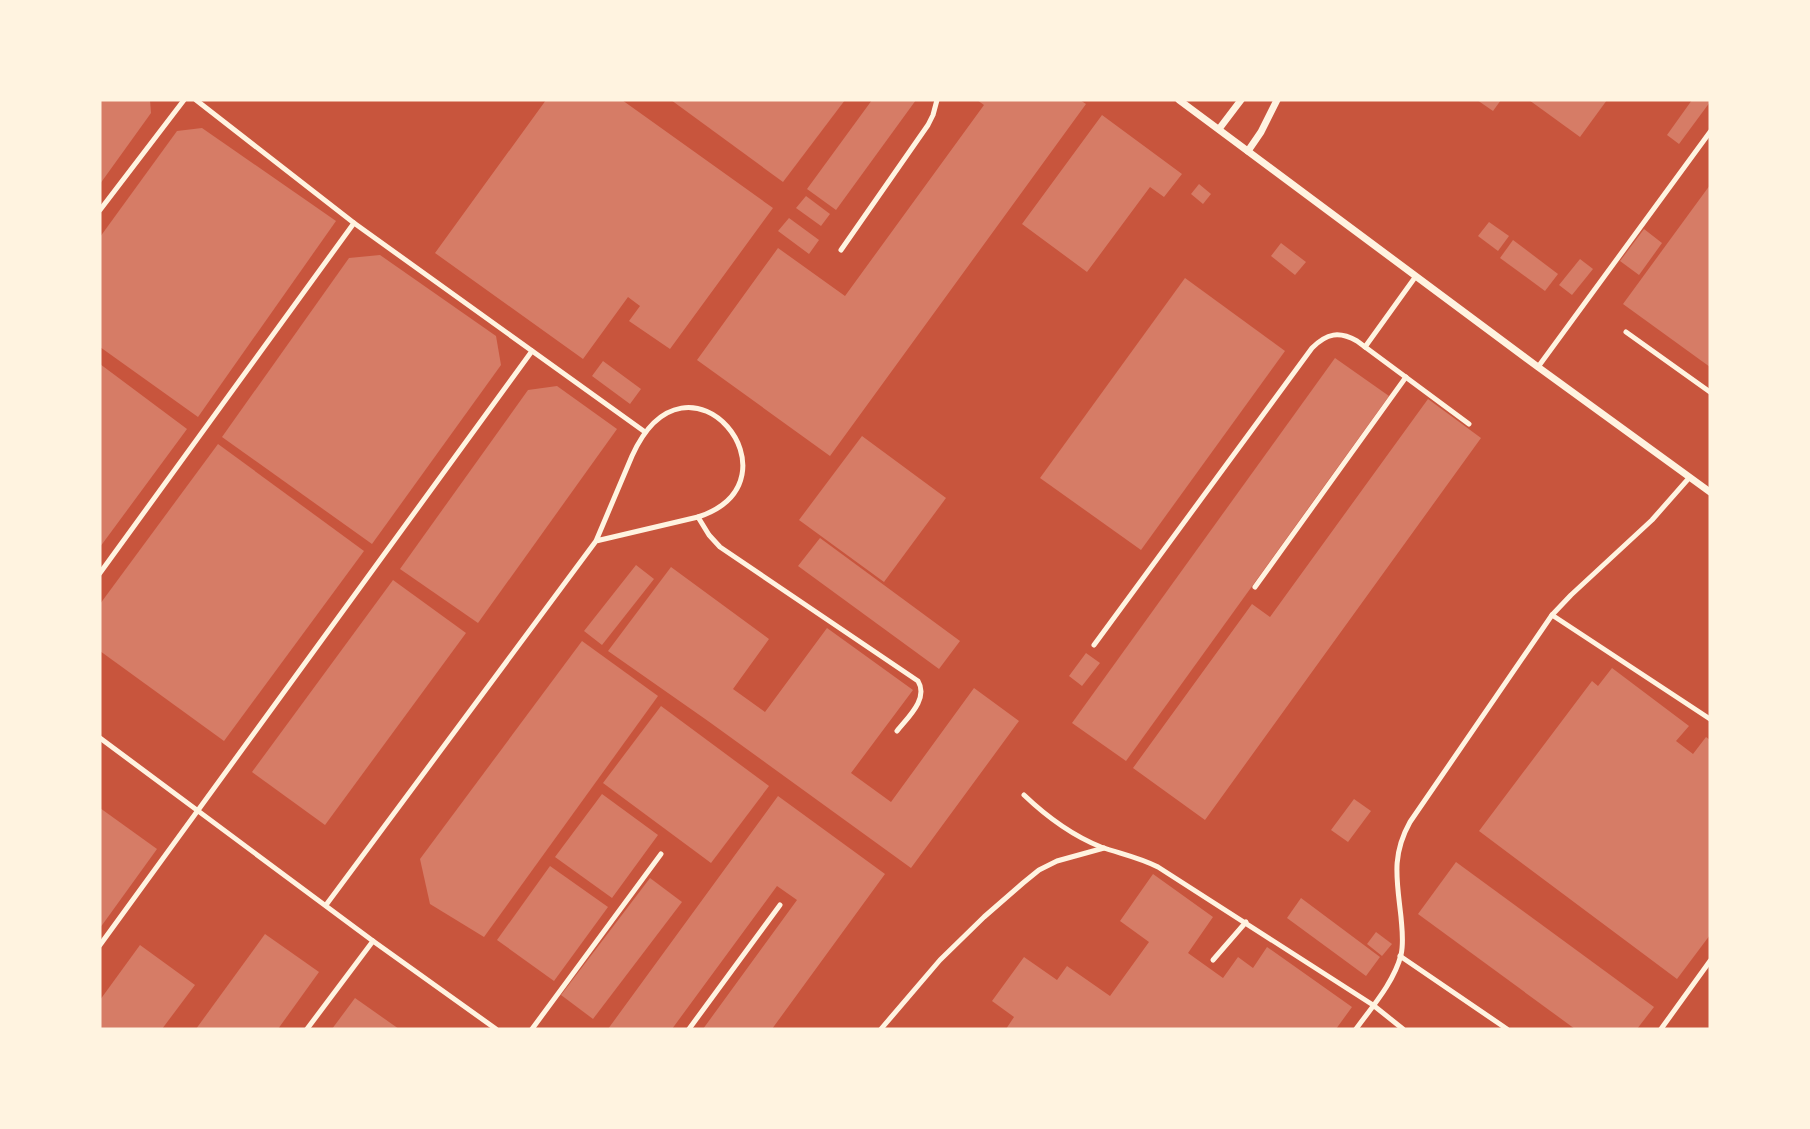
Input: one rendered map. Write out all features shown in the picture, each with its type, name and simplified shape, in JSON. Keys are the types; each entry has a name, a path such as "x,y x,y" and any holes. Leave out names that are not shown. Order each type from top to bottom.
{"street":[{"path":"1179,100 1710,492"},
{"path":"1219,130 1241,100"},
{"path":"1248,151 1277,100"}],"lane":[{"path":"100,209 184,100"},
{"path":"196,100 354,223 645,432"},
{"path":"841,250 928,125 937,100"},
{"path":"1538,367 1710,132"},
{"path":"100,573 354,223"},
{"path":"1365,347 1416,276"},
{"path":"1626,332 1710,392"},
{"path":"1094,645 1321,339 1339,335 1349,337 1469,424"},
{"path":"100,945 532,351"},
{"path":"1255,587 1406,377"},
{"path":"326,905 596,541 635,449 645,432 657,420 685,407 697,408 720,418 729,427 741,449 743,461 738,485 722,506 698,517 596,541"},
{"path":"1356,1029 1396,969 1400,956 1403,933 1396,872 1399,846 1404,833 1552,615 1652,520 1689,478"},
{"path":"698,517 720,547 918,681 921,697 897,731"},
{"path":"1552,615 1710,719"},
{"path":"100,738 496,1029"},
{"path":"1024,794 1041,812 1082,839 1158,867 1246,922 1373,1006 1403,1029"},
{"path":"881,1029 940,960 984,917 1039,870 1057,861 1104,848"},
{"path":"532,1029 662,854"},
{"path":"689,1029 780,905"},
{"path":"1213,960 1246,922"},
{"path":"307,1029 373,941"},
{"path":"1400,956 1507,1029"},
{"path":"1661,1029 1710,961"},
{"path":"1703,972 1710,977"}],"building":[{"path":"100,100 150,100 151,113 100,184"},
{"path":"546,100 622,100 773,208 670,349 629,321 640,306 628,297 583,359 435,253"},
{"path":"671,100 845,100 783,182"},
{"path":"872,100 916,100 836,210 807,189"},
{"path":"977,100 1080,100 1086,104 830,456 697,360 778,248 845,296 984,105"},
{"path":"1477,100 1501,100 1493,111"},
{"path":"1529,100 1607,100 1580,137"},
{"path":"1692,100 1710,102 1679,144 1667,135"},
{"path":"1102,115 1182,174 1164,197 1150,187 1087,272 1022,224"},
{"path":"202,128 336,221 198,417 100,347 100,237 177,131"},
{"path":"1199,184 1211,194 1203,204 1191,194"},
{"path":"1710,185 1710,367 1623,304"},
{"path":"806,196 830,214 821,226 796,208"},
{"path":"789,218 819,240 809,254 778,231"},
{"path":"1489,222 1509,236 1498,251 1478,236"},
{"path":"1644,229 1662,243 1639,275 1620,261"},
{"path":"1513,240 1558,274 1545,291 1500,258"},
{"path":"1281,243 1306,262 1295,275 1271,256"},
{"path":"380,255 496,336 501,365 372,544 222,437 349,258"},
{"path":"1580,259 1593,269 1572,295 1559,285"},
{"path":"1185,278 1285,351 1141,550 1040,478"},
{"path":"1335,358 1389,396 1126,761 1072,723"},
{"path":"603,361 641,389 630,404 592,376"},
{"path":"100,364 187,429 100,547"},
{"path":"557,386 617,429 478,623 400,569 528,390"},
{"path":"1428,399 1481,438 1205,820 1133,768 1252,604 1270,617"},
{"path":"862,436 946,498 884,582 799,520"},
{"path":"218,444 364,551 224,741 100,651 100,604"},
{"path":"820,538 960,641 939,669 798,566"},
{"path":"636,565 654,579 602,645 584,631"},
{"path":"671,567 769,639 733,689 765,712 827,628 913,690 851,773 891,802 974,688 1019,721 911,868 608,651"},
{"path":"393,580 466,633 325,825 252,772"},
{"path":"582,641 658,696 484,937 430,904 420,859"},
{"path":"1086,653 1100,663 1082,686 1069,676"},
{"path":"1612,668 1689,726 1676,741 1693,754 1706,737 1710,740 1710,935 1677,979 1479,831 1592,681 1598,686"},
{"path":"661,706 769,786 711,863 603,783"},
{"path":"602,794 658,835 612,898 555,857"},
{"path":"778,796 885,874 772,1029 703,1029 797,900 777,886 672,1029 608,1029"},
{"path":"1354,799 1371,811 1348,842 1331,830"},
{"path":"100,808 157,849 100,928"},
{"path":"1456,862 1654,1007 1637,1029 1575,1029 1418,914"},
{"path":"550,866 608,907 554,981 497,940"},
{"path":"1153,874 1213,917 1188,953 1223,978 1238,957 1253,968 1267,947 1352,1007 1336,1029 1006,1029 1014,1017 992,1001 1024,957 1057,980 1067,966 1110,996 1149,942 1120,921"},
{"path":"650,878 682,902 593,1019 561,995"},
{"path":"1301,898 1380,957 1366,976 1287,918"},
{"path":"1376,932 1392,944 1382,956 1367,944"},
{"path":"265,934 319,972 278,1029 196,1029"},
{"path":"140,945 195,985 162,1029 100,1029 100,1000"},
{"path":"355,998 399,1029 332,1029"}]}
